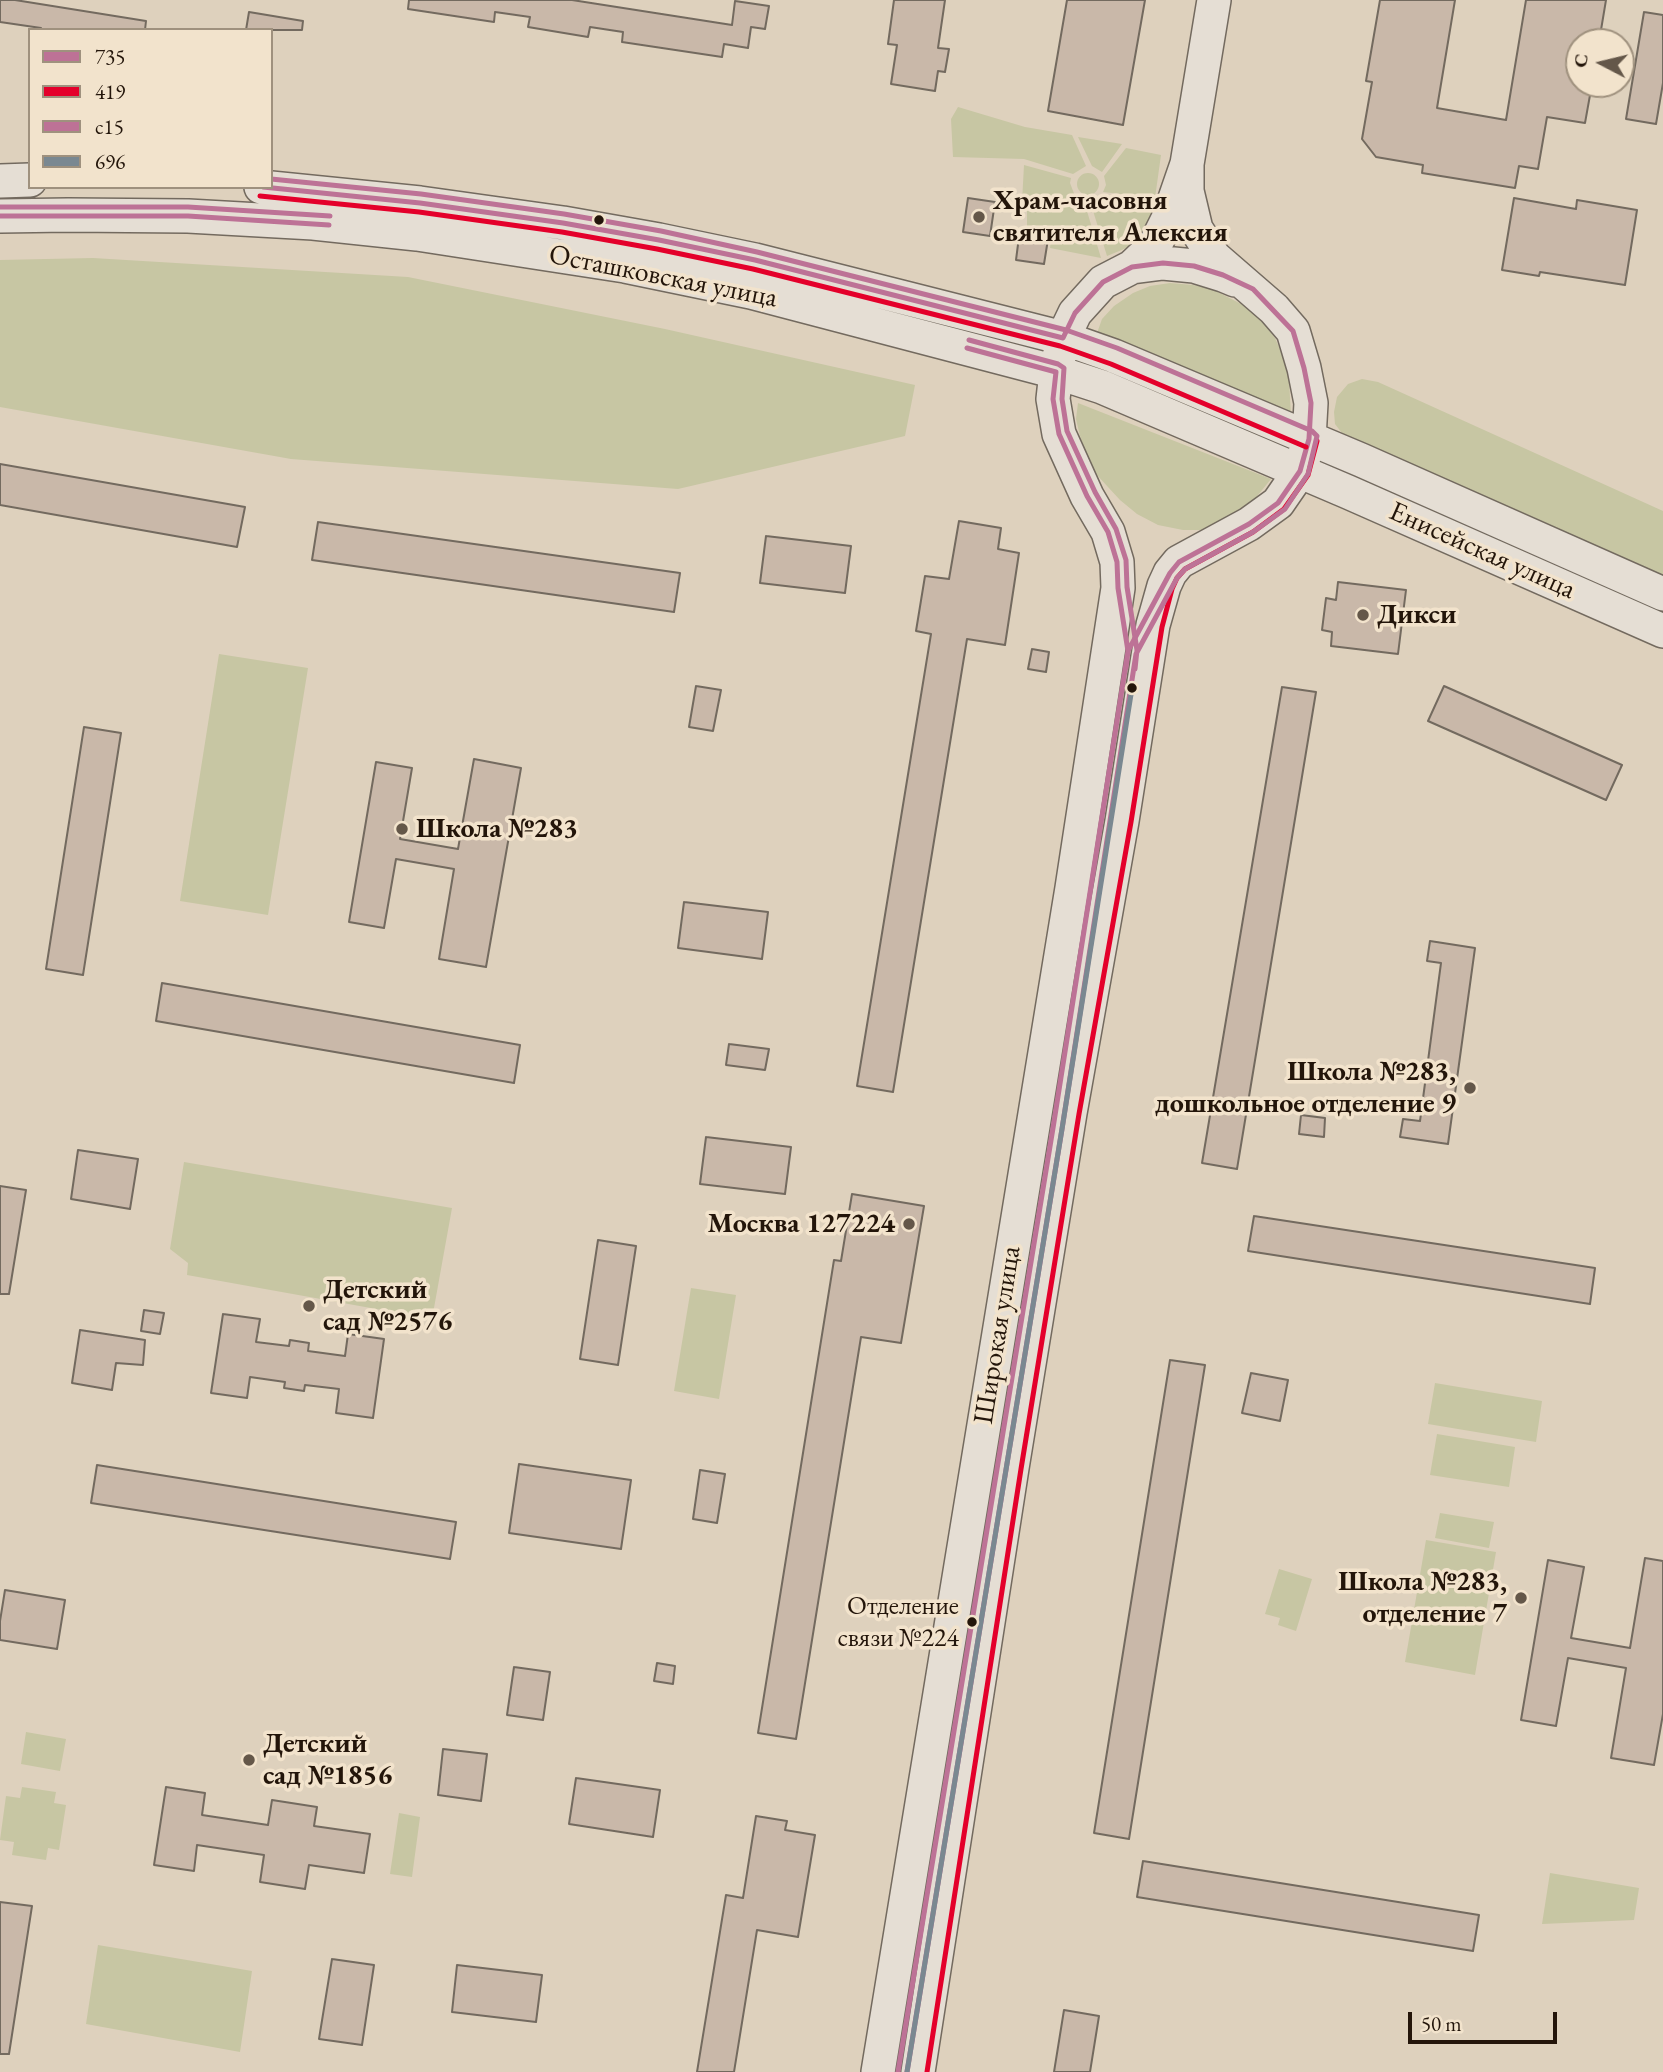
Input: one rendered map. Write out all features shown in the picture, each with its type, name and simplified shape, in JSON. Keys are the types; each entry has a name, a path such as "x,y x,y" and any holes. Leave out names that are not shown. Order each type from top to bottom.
{"main road":[{"path":"1132,267 1155,245 1168,219 1186,164 1214,0"},
{"name":"Широкая улица","path":"918,2072 1070,1113 1122,821 1153,625 1164,586 1179,562 1223,540 1278,503 1300,471 1310,439 1311,403 1293,331 1275,309 1214,257 1196,229 1187,191 1186,164"},
{"path":"0,181 28,180"},
{"name":"Осташковская улица","path":"273,188 420,203 563,223 755,260 1063,338 1114,356 1310,439"},
{"name":"Осташковская улица","path":"0,216 188,216 313,223 417,234 625,266 751,292 1056,372 1102,387 1300,471"},
{"path":"1132,267 1163,263 1194,266 1223,275 1252,289"},
{"name":"Широкая улица","path":"878,2072 1070,898 1118,588 1117,562 1108,532 1087,496 1059,434 1053,399 1056,372 1063,338 1075,313 1103,282 1132,267"},
{"name":"Енисейская улица","path":"1310,439 1663,594"},
{"name":"Енисейская улица","path":"1300,471 1663,631"},
{"path":"986,1411 988,1424 1000,1432 1013,1428 1021,1417"}],"green space":[{"path":"958,107 1025,127 1072,135 1086,166 1073,174 1024,159 953,157 951,119"},
{"path":"1078,137 1122,144 1102,172 1092,166"},
{"path":"1126,148 1161,155 1155,198 1103,192 1106,185 1104,176"},
{"path":"1024,165 1071,178 1075,196 1084,201 1101,258 1050,248 1052,230 1027,226 1027,211 1022,202"},
{"path":"1088,173 1096,176 1099,184 1096,192 1088,195 1080,192 1077,184 1080,176"},
{"path":"1100,197 1153,204 1149,230 1141,242 1107,256 1090,201"},
{"path":"93,258 408,277 665,329 915,385 905,436 678,489 291,459 0,407 0,260"},
{"path":"1170,283 1212,289 1247,307 1261,319 1275,338 1283,356 1289,380 1291,415 1096,336 1102,319 1114,306 1133,293 1150,286"},
{"path":"1362,379 1378,382 1663,511 1663,579 1345,437 1335,424 1337,397 1348,384"},
{"path":"1078,403 1271,479 1254,500 1205,530 1183,530 1158,525 1137,514 1096,474 1080,436 1076,419"},
{"path":"219,654 308,668 268,915 180,901"},
{"path":"184,1162 452,1208 432,1319 187,1275 188,1263 170,1249"},
{"path":"691,1288 736,1295 719,1399 674,1391"},
{"path":"1435,1383 1542,1401 1536,1442 1428,1424"},
{"path":"1437,1434 1515,1447 1509,1487 1430,1475"},
{"path":"1440,1513 1494,1522 1489,1548 1435,1538"},
{"path":"1426,1540 1496,1552 1475,1675 1405,1662"},
{"path":"1279,1569 1312,1579 1296,1631 1278,1625 1280,1618 1265,1614"},
{"path":"26,1732 66,1739 60,1771 21,1764"},
{"path":"22,1787 56,1792 54,1803 66,1805 59,1850 48,1848 46,1860 12,1855 14,1842 0,1840 6,1796 20,1798"},
{"path":"399,1813 420,1817 412,1877 390,1874"},
{"path":"1550,1873 1639,1888 1634,1920 1542,1924"},
{"path":"98,1945 252,1971 240,2052 86,2024"}],"building":[{"path":"0,0 15,0 146,21 145,28 41,28 0,22"},
{"path":"409,0 572,0 732,25 735,1 769,6 765,29 751,27 748,48 724,44 722,57 622,42 623,32 590,27 588,37 528,27 530,17 495,12 494,22 408,9"},
{"path":"894,0 945,0 938,48 949,49 945,72 938,71 935,91 891,84 897,45 888,44"},
{"path":"1067,0 1145,0 1123,125 1048,111"},
{"path":"1380,0 1455,0 1437,108 1506,120 1526,0 1606,0 1601,28 1565,28 1565,98 1589,98 1585,123 1547,117 1538,169 1519,166 1515,188 1422,173 1423,165 1376,157 1362,139 1372,82 1366,81"},
{"path":"249,12 303,21 302,30 246,28"},
{"path":"1644,12 1663,15 1663,83 1656,124 1626,119 1630,98 1635,98 1635,66"},
{"name":"Храм-часовня святителя Алексия","path":"968,198 995,202 990,236 963,232"},
{"path":"1514,198 1576,209 1577,200 1637,210 1625,285 1540,272 1539,276 1502,270"},
{"path":"1020,229 1049,233 1044,264 1016,260"},
{"path":"0,464 245,507 237,547 0,505"},
{"path":"959,521 1001,528 998,549 1019,553 1005,645 967,639 893,1092 857,1086 931,634 916,631 925,576 949,579"},
{"path":"318,522 680,573 674,612 312,560"},
{"path":"766,536 851,546 845,593 760,583"},
{"name":"Дикси","path":"1338,582 1406,590 1398,654 1331,646 1332,632 1322,630 1326,598 1336,600"},
{"path":"1032,649 1049,652 1046,672 1028,669"},
{"path":"696,686 721,690 713,731 689,727"},
{"path":"1444,686 1622,765 1606,800 1428,721"},
{"path":"1282,687 1316,692 1237,1169 1202,1163"},
{"path":"84,727 121,733 83,975 46,969"},
{"path":"474,759 521,768 486,967 439,959 454,869 396,859 384,928 349,922 376,762 412,768 400,839 458,849"},
{"path":"684,902 768,912 762,959 678,948"},
{"path":"1430,941 1475,948 1448,1144 1400,1137 1403,1119 1420,1121 1441,963 1427,961"},
{"path":"162,983 520,1045 514,1083 156,1021"},
{"path":"729,1044 769,1049 765,1070 726,1065"},
{"path":"1301,1115 1325,1118 1324,1137 1299,1134"},
{"path":"706,1137 791,1147 785,1194 700,1184"},
{"path":"78,1150 138,1159 130,1209 71,1199"},
{"path":"0,1186 26,1190 9,1294 0,1294"},
{"path":"852,1194 924,1206 901,1343 861,1337 796,1739 758,1733 834,1260 841,1261"},
{"path":"1254,1216 1595,1268 1590,1304 1248,1251"},
{"path":"598,1240 636,1246 618,1365 580,1359"},
{"path":"144,1310 164,1313 160,1334 141,1331"},
{"path":"223,1314 260,1319 256,1342 289,1346 290,1340 309,1343 308,1351 345,1356 348,1334 384,1339 373,1418 336,1413 339,1389 305,1385 304,1391 284,1388 285,1382 250,1377 247,1398 211,1393"},
{"path":"80,1330 145,1340 143,1365 116,1363 112,1390 72,1383"},
{"path":"1170,1360 1205,1365 1129,1839 1094,1833"},
{"path":"1251,1373 1288,1380 1280,1421 1242,1413"},
{"path":"519,1464 631,1480 621,1549 509,1533"},
{"path":"97,1465 456,1522 450,1559 91,1503"},
{"path":"700,1470 725,1474 717,1523 693,1519"},
{"path":"1645,1558 1663,1561 1663,1714 1654,1765 1611,1758 1626,1668 1568,1658 1556,1726 1521,1720 1548,1560 1584,1567 1571,1638 1630,1648"},
{"path":"5,1590 65,1600 57,1649 0,1640"},
{"path":"657,1663 675,1666 673,1684 654,1681"},
{"path":"514,1667 550,1672 543,1720 507,1715"},
{"path":"443,1749 487,1754 481,1801 438,1795"},
{"path":"576,1778 660,1790 653,1837 569,1824"},
{"path":"166,1787 205,1793 202,1815 268,1825 272,1800 317,1807 314,1826 370,1834 364,1873 309,1865 305,1889 260,1882 264,1855 197,1845 194,1871 154,1865"},
{"path":"756,1816 787,1821 785,1830 815,1835 798,1937 757,1930 734,2072 697,2072 726,1895 743,1898"},
{"path":"1143,1861 1479,1915 1473,1951 1137,1897"},
{"path":"0,1902 32,1906 9,2054 0,2054"},
{"path":"332,1959 374,1965 362,2045 319,2039"},
{"path":"457,1965 542,1975 536,2022 452,2012"},
{"path":"1064,2010 1099,2016 1090,2072 1054,2072"}],"transit line":[{"name":"с15","path":"273,179 421,194 564,214 757,252 1066,330 1117,348 1312,431 1317,436 1308,474 1285,509 1253,532 1185,569 1177,578 1136,654 1062,1129 907,2072"},
{"name":"735","path":"273,188 420,203 563,223 659,240 755,260 1063,338 1075,313 1103,282 1132,267 1163,263 1194,266 1223,275 1253,289 1293,331 1311,403 1309,439 1300,471 1278,503 1249,524 1179,562 1170,573 1128,651 1053,1128 898,2072"},
{"name":"419","path":"260,196 419,212 562,232 753,269 1060,346 1111,364 1306,447"},
{"name":"с15","path":"0,207 188,207 330,216"},
{"name":"735","path":"0,216 188,216 329,225"},
{"name":"с15","path":"969,340 1058,364 1064,368 1062,399 1067,431 1095,492 1116,529 1126,560 1127,587 1137,650 1135,669"},
{"name":"735","path":"967,348 1056,372 1053,399 1059,434 1087,496 1108,532 1117,562 1118,588 1128,651 1126,668"},
{"name":"419","path":"927,2072 1021,1469 1162,627 1177,578 1185,569 1253,532 1284,509 1308,475 1317,441"},
{"name":"696","path":"907,2072 1132,688"}],"place":[{"name":"Храм-часовня святителя Алексия","path":"979,217"},
{"name":"Дикси","path":"1363,615"},
{"name":"Школа №283","path":"402,829"},
{"name":"Школа №283, дошкольное отделение 9","path":"1470,1088"},
{"name":"Москва 127224","path":"909,1224"},
{"name":"Детский сад №2576","path":"309,1306"},
{"name":"Школа №283, отделение 7","path":"1521,1598"},
{"name":"Отделение связи №224","path":"972,1622"},
{"name":"Детский сад №1856","path":"249,1760"}]}
